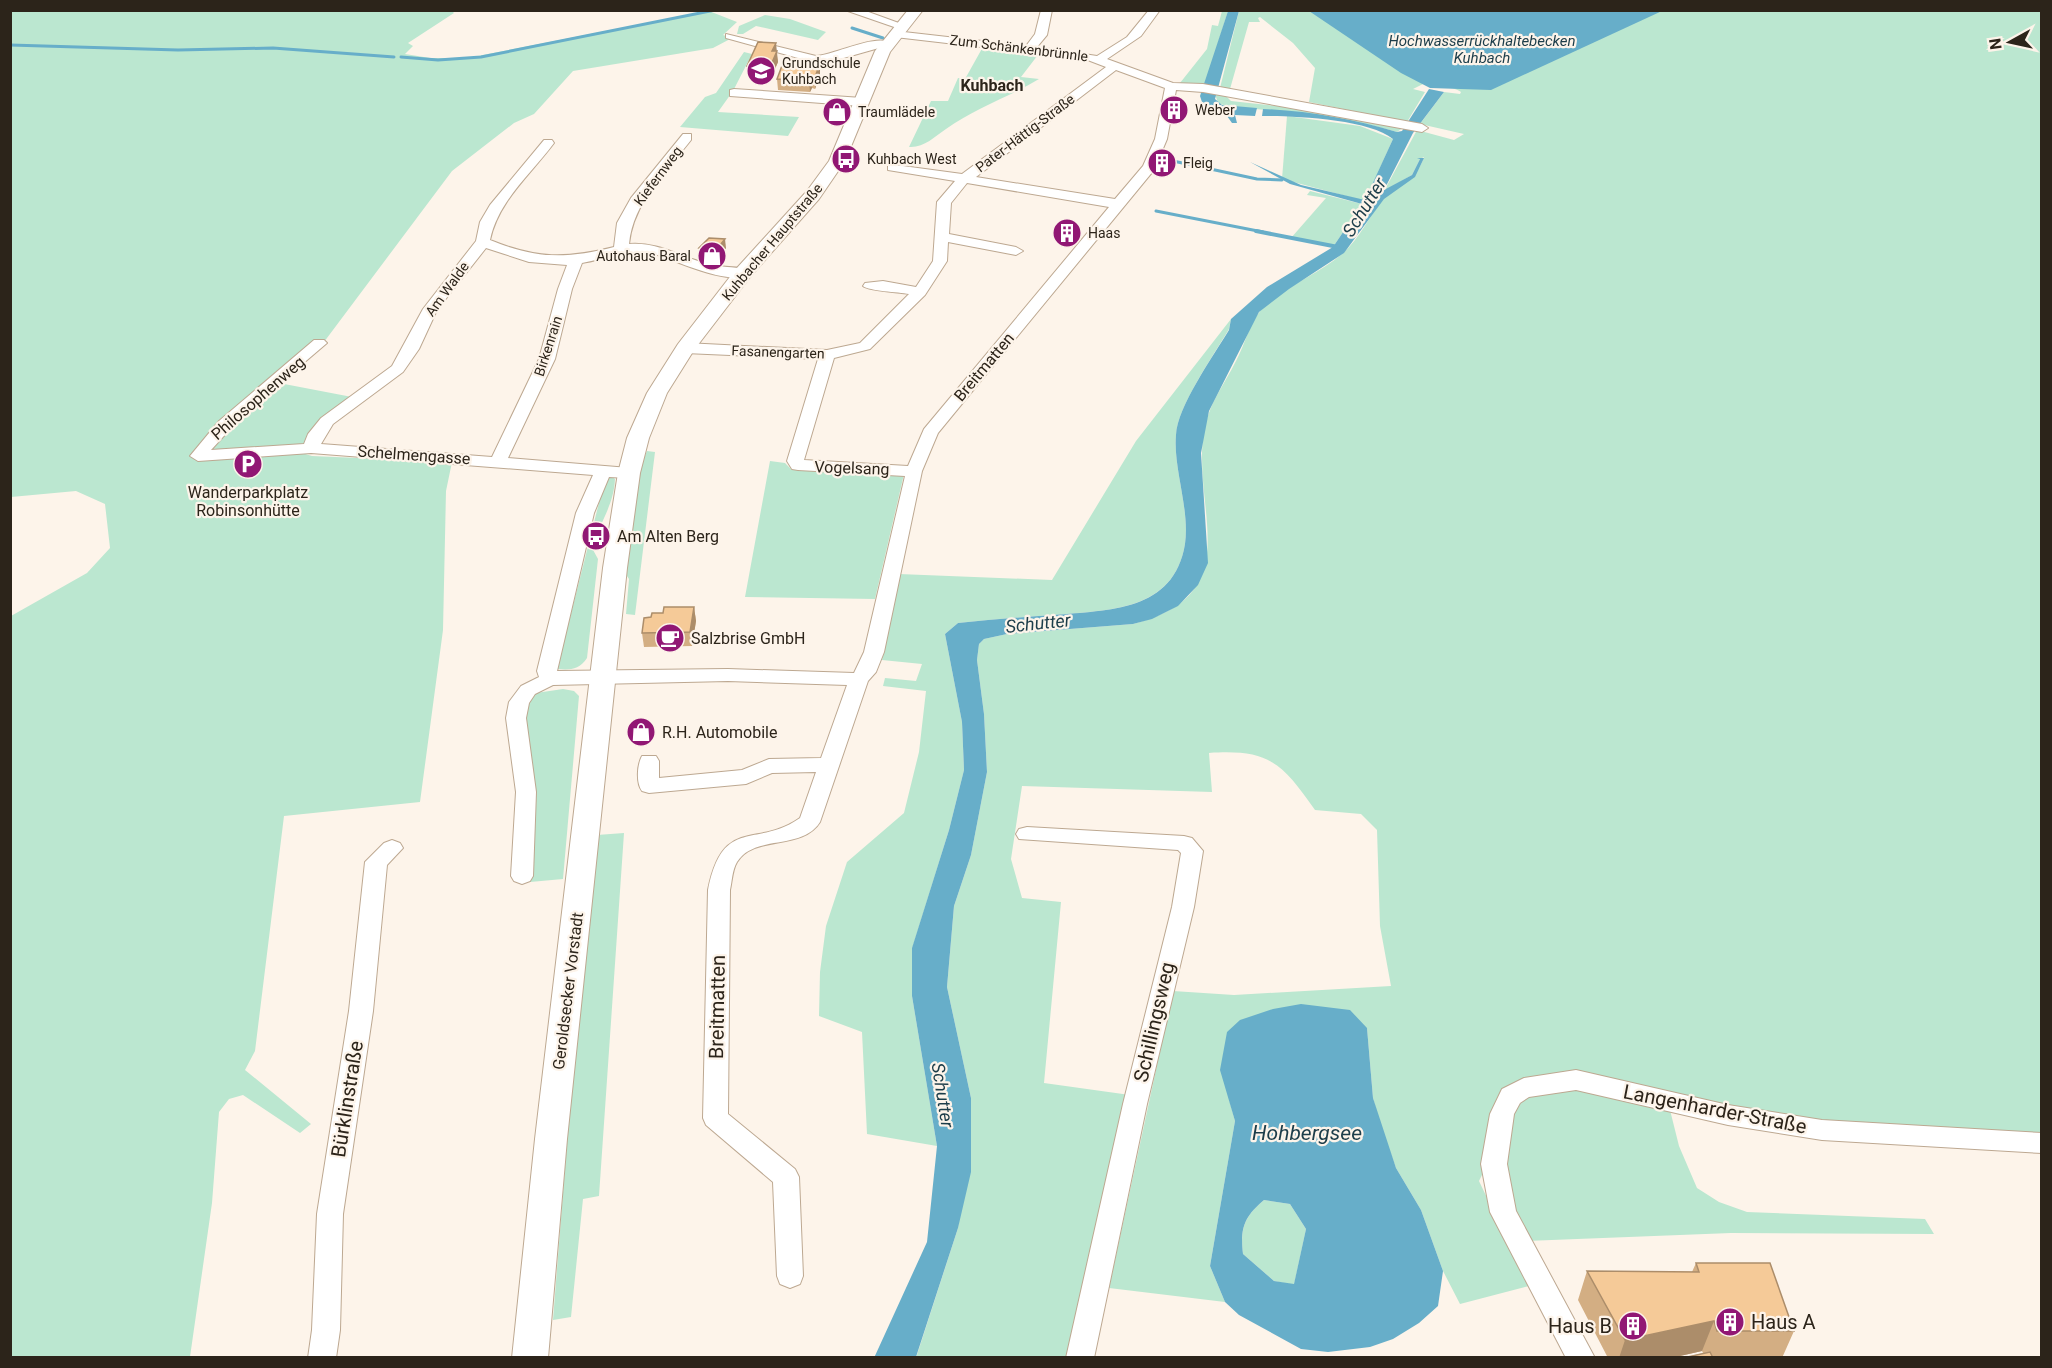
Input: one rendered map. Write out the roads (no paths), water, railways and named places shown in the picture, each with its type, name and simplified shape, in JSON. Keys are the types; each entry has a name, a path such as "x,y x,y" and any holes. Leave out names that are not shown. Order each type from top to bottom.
{"main road":[{"name":"Kuhbacher Hauptstraße","path":"629,473 649,408 685,348 743,273 824,180 843,149 862,102 894,35 916,10"},
{"name":"Geroldsecker Vorstadt","path":"530,1358 551,1139 603,677 629,473"}],"street":[{"path":"850,10 894,35"},
{"path":"1030,48 1041,35 1047,10"},
{"path":"1099,59 1126,45 1143,31 1155,10"},
{"path":"730,36 816,60 829,59 894,35"},
{"name":"Zum Schänkenbrünnle","path":"894,35 1030,48 1099,59 1171,86 1203,88 1422,128"},
{"name":"Pater-Hättig-Straße","path":"893,167 962,180 1116,65"},
{"name":"Breitmatten","path":"790,1276 786,1177 716,1118 719,890 727,858 741,847 795,831 808,822 859,679 866,672 874,652 914,471 930,432 1149,167 1156,154 1171,86"},
{"path":"734,93 862,102"},
{"name":"Kiefernweg","path":"621,249 624,223 638,198 687,137"},
{"name":"Am Walde","path":"311,448 316,434 327,422 398,369 411,349 430,309 483,242 487,222 497,204 548,143"},
{"path":"962,180 1118,204"},
{"name":"Fasanengarten","path":"685,348 827,355 865,346 920,292 940,261 944,202 962,180"},
{"path":"943,237 1016,251"},
{"path":"483,242 507,252 533,258 576,261 621,249 659,251 700,266 743,273"},
{"name":"Birkenrain","path":"498,461 547,359 565,289 576,261"},
{"path":"870,286 883,285 920,292"},
{"name":"Philosophenweg","path":"198,456 210,440 258,393 292,369 320,343"},
{"name":"Vogelsang","path":"827,355 801,433 795,461 798,465 914,471"},
{"name":"Schelmengasse","path":"198,456 311,448 629,473"},
{"path":"550,679 548,670 585,513 603,472"},
{"path":"522,876 526,792 516,718 519,702 528,690 550,679 603,677 728,675 859,679"},
{"path":"649,761 650,786 746,777 769,766 828,765"},
{"name":"Schillingsweg","path":"1027,834 1184,843 1192,851 1183,907 1137,1093 1080,1358"},
{"name":"Bürklinstraße","path":"322,1358 326,1330 330,1214 361,1011 376,862 393,848"},
{"name":"Langenharder-Straße","path":"1581,1358 1503,1212 1494,1164 1502,1114 1511,1096 1524,1088 1576,1080 1728,1115 1822,1130 2042,1143"}],"water":[{"path":"1228,11 1239,11 1215,99 1222,105 1257,108 1255,116 1235,115 1237,123 1232,123 1227,116 1204,108 1200,96"},
{"name":"Hochwasserrückhaltebecken Kuhbach","path":"1309,11 1662,11 1491,90 1430,88 1401,73"},
{"name":"Schutter","path":"1429,89 1444,92 1413,133 1384,190 1412,175 1420,159 1417,158 1424,158 1415,177 1384,199 1344,253 1259,312 1209,411 1201,453 1208,563 1198,585 1178,606 1152,619 1133,624 1007,634 984,639 979,644 977,660 984,714 987,772 971,855 954,906 947,987 971,1098 971,1172 958,1228 916,1357 874,1358 927,1242 937,1146 912,996 912,948 949,830 964,770 962,722 945,634 958,623 1116,608 1136,603 1153,595 1167,583 1178,566 1185,544 1185,517 1177,461 1176,435 1178,423 1189,396 1229,330 1231,319 1267,287 1333,247 1362,204 1290,184 1250,162 1301,185 1365,200 1393,139 1382,132 1349,123 1311,118 1262,116 1263,109 1331,116 1397,132 1402,131"},
{"name":"Hohbergsee","path":"1301,1004 1350,1010 1367,1028 1373,1098 1396,1168 1421,1210 1443,1271 1438,1306 1419,1323 1393,1339 1370,1347 1328,1352 1301,1349 1239,1315 1225,1302 1210,1266 1235,1121 1220,1070 1227,1032 1240,1020 1273,1009","holes":["1264,1200 1290,1204 1306,1229 1294,1284 1274,1281 1243,1254 1242,1245 1245,1224 1252,1212"]}],"waterway":[{"path":"401,57 438,60 481,57 715,10"},
{"path":"852,28 883,38"},
{"path":"10,45 178,50 273,48 394,57"},
{"path":"1173,161 1257,179 1282,180"},
{"path":"1156,211 1263,232"},
{"path":"1256,231 1338,247"}],"place":[{"name":"Grundschule Kuhbach","path":"761,71"},
{"name":"Weber","path":"1174,110"},
{"name":"Traumlädele","path":"837,112"},
{"name":"Kuhbach West","path":"846,159"},
{"name":"Fleig","path":"1162,163"},
{"name":"Haas","path":"1067,233"},
{"name":"Autohaus Baral","path":"712,256"},
{"name":"Wanderparkplatz Robinsonhütte","path":"248,464"},
{"name":"Am Alten Berg","path":"596,536"},
{"name":"Salzbrise GmbH","path":"670,638"},
{"name":"R.H. Automobile","path":"641,732"},
{"name":"Haus A","path":"1730,1322"},
{"name":"Haus B","path":"1633,1326"}],"district":[{"name":"Kuhbach","path":"992,85"}]}
